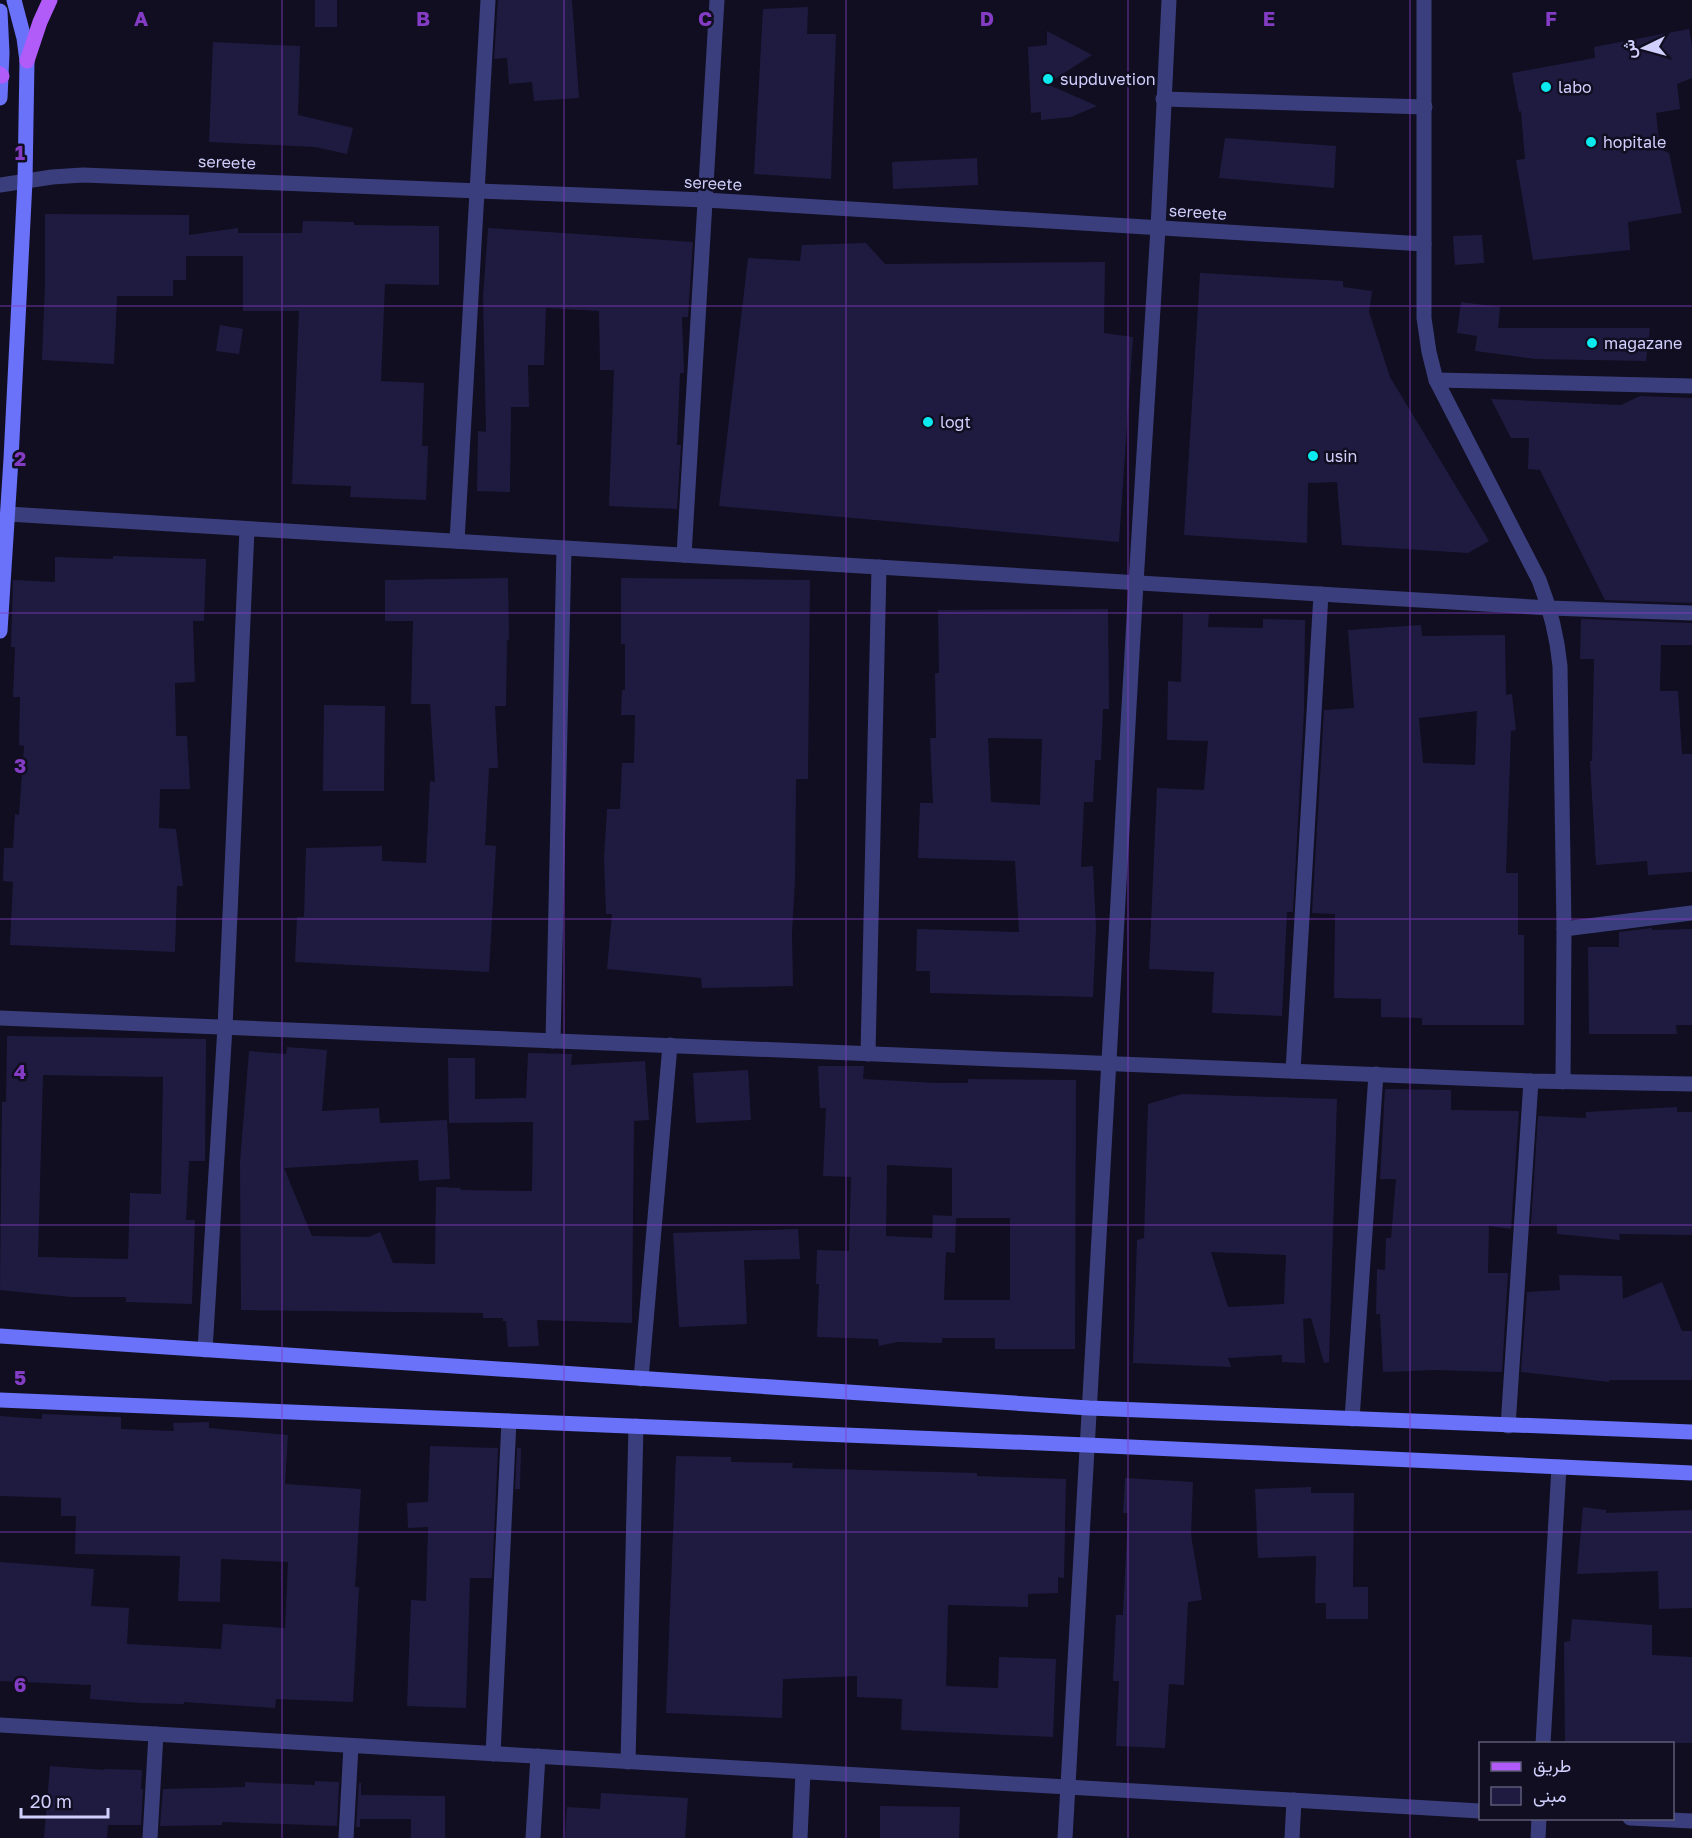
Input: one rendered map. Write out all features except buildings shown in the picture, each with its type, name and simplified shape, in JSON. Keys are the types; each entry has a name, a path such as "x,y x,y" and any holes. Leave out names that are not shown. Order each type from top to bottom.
{"main road":[{"path":"0,631 25,181 27,61 24,38 14,0"},
{"path":"27,61 50,0"},
{"path":"0,11 0,98"},
{"path":"0,1336 1089,1408 1692,1432"},
{"path":"0,1400 1087,1445 1692,1473"}],"street":[{"path":"457,541 488,0"},
{"path":"684,555 717,0"},
{"path":"1065,1838 1158,228 1169,0"},
{"path":"1424,0 1424,318 1429,352 1436,380 1539,580 1550,608 1557,638 1560,666 1564,929 1563,1082"},
{"path":"1163,99 1425,107"},
{"name":"sereete","path":"0,185 83,175 476,189 705,200 1424,244"},
{"path":"1436,380 1692,386"},
{"path":"8,514 1550,608 1692,613"},
{"path":"205,1350 225,1027 247,529"},
{"path":"553,1041 564,548"},
{"path":"868,1054 879,567"},
{"path":"1293,1071 1321,594"},
{"path":"1564,929 1692,913"},
{"path":"0,1018 1532,1081 1692,1084"},
{"path":"641,1379 670,1045"},
{"path":"1352,1419 1376,1074"},
{"path":"1508,1426 1532,1081"},
{"path":"493,1754 509,1421"},
{"path":"628,1762 636,1426"},
{"path":"1543,1742 1559,1467"},
{"path":"0,1725 1479,1811"},
{"path":"150,1838 156,1734"},
{"path":"346,1838 351,1746"},
{"path":"533,1838 538,1756"},
{"path":"800,1838 803,1772"},
{"path":"1292,1838 1294,1800"},
{"path":"1538,1838 1539,1820"},
{"path":"1671,1820 1692,1821"}],"place":[{"name":"supduvetion","path":"1048,79"},
{"name":"labo","path":"1546,87"},
{"name":"hopitale","path":"1591,142"},
{"name":"magazane","path":"1592,343"},
{"name":"logt","path":"928,422"},
{"name":"usin","path":"1313,456"}]}
